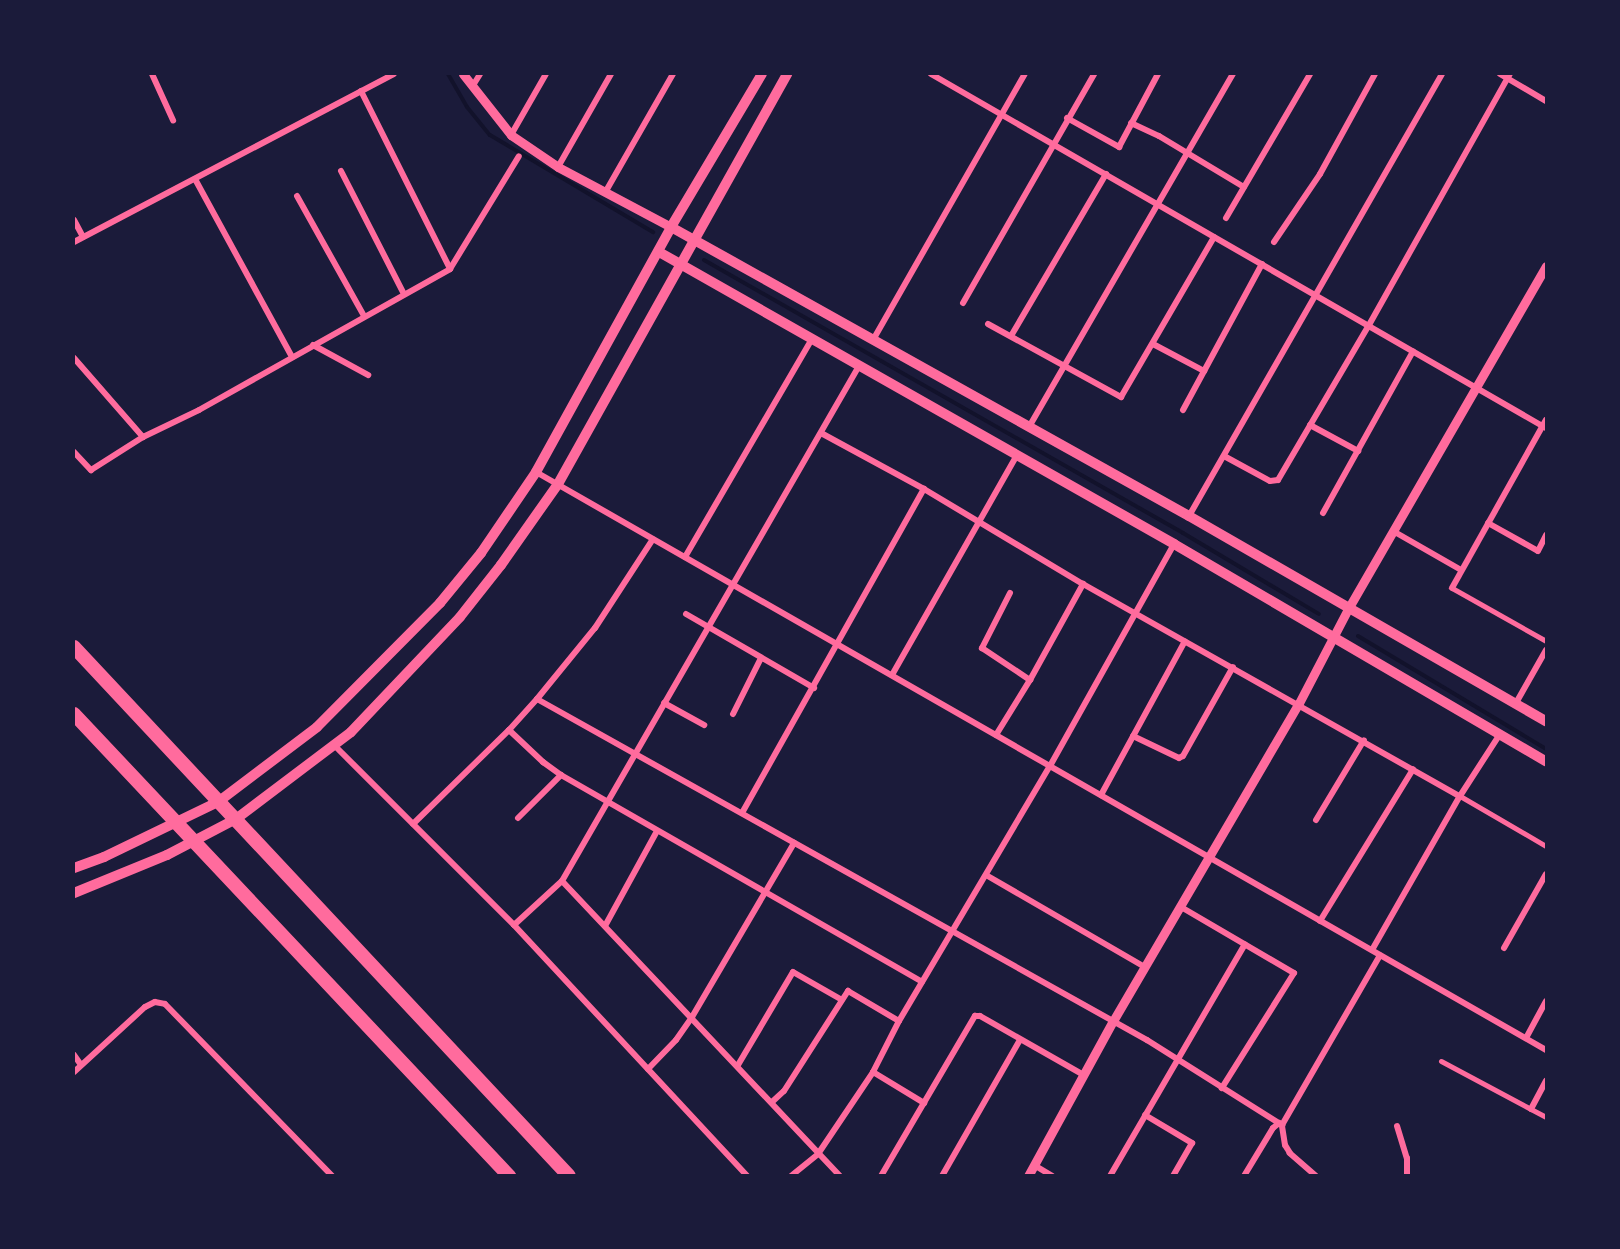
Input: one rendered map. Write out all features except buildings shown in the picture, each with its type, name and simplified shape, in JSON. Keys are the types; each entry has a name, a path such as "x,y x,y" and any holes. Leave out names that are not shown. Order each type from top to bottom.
{"highway":[{"path":"74,647 569,1176"},
{"path":"74,714 509,1176"}],"main road":[{"path":"74,868 104,857 218,802 317,727 440,603 481,553 536,472 671,227 762,74"},
{"path":"74,892 112,879 194,842 236,819 335,746 460,617 501,565 558,484 788,74"},
{"path":"671,227 1189,516 1546,721"},
{"path":"659,252 1174,544 1546,761"}],"street":[{"path":"152,74 173,120"},
{"path":"74,242 394,74"},
{"path":"463,74 511,135 558,167 671,227"},
{"path":"472,87 480,74"},
{"path":"511,135 546,74"},
{"path":"558,167 610,74"},
{"path":"606,191 673,74"},
{"path":"931,74 1476,387 1545,424 1452,588 1546,641"},
{"path":"873,340 1025,74"},
{"path":"963,303 1094,74"},
{"path":"1067,118 1119,147 1158,74"},
{"path":"1029,427 1233,74"},
{"path":"1226,218 1310,74"},
{"path":"1274,242 1320,174 1375,74"},
{"path":"1189,516 1442,74"},
{"path":"1500,74 1509,76 1546,101"},
{"path":"1224,456 1265,479 1275,482 1369,325 1509,76"},
{"path":"361,91 450,269"},
{"path":"1131,123 1244,187"},
{"path":"74,452 91,470 143,437 199,410 450,269 519,156"},
{"path":"342,171 404,294"},
{"path":"1011,336 1106,174"},
{"path":"195,179 292,357"},
{"path":"297,196 364,316"},
{"path":"74,220 83,237"},
{"path":"988,324 1122,397 1214,237"},
{"path":"1183,410 1262,264"},
{"path":"1028,1176 1113,1021 1299,703 1348,609 1546,266"},
{"path":"685,557 812,339"},
{"path":"1153,344 1204,371"},
{"path":"313,345 368,375"},
{"path":"1323,513 1413,351"},
{"path":"74,358 143,437"},
{"path":"513,925 562,881 859,366"},
{"path":"1310,425 1358,451"},
{"path":"821,433 924,489 1083,584 1299,703 1546,846"},
{"path":"892,675 1017,455"},
{"path":"536,472 1546,1050"},
{"path":"742,813 924,489"},
{"path":"1488,523 1538,551 1546,535"},
{"path":"1393,531 1461,570"},
{"path":"413,824 509,730 537,699 595,628 653,538"},
{"path":"791,1176 818,1154 873,1072 899,1021 1050,766 1174,544"},
{"path":"996,735 1030,680 1083,584"},
{"path":"1010,593 982,648 1030,680"},
{"path":"686,614 814,688"},
{"path":"1101,795 1185,641"},
{"path":"1516,703 1546,650"},
{"path":"733,714 761,658"},
{"path":"1133,736 1179,758 1183,756 1233,667"},
{"path":"537,699 1113,1021 1280,1124 1285,1145 1290,1153 1316,1176"},
{"path":"664,703 704,725"},
{"path":"509,730 561,776 922,982"},
{"path":"1372,950 1460,796 1500,734"},
{"path":"1316,820 1364,740"},
{"path":"335,746 513,925 747,1176"},
{"path":"1320,921 1413,769"},
{"path":"518,818 561,776"},
{"path":"605,926 657,831"},
{"path":"648,1069 676,1040 692,1017 794,843"},
{"path":"1504,948 1546,874"},
{"path":"986,875 1145,967"},
{"path":"562,881 738,1065 840,1176"},
{"path":"1180,907 1294,973 1222,1088"},
{"path":"1110,1176 1245,944"},
{"path":"1244,1176 1273,1128 1280,1124 1380,955"},
{"path":"738,1065 793,972 842,1000"},
{"path":"772,1102 784,1091 848,991 899,1021"},
{"path":"1526,1038 1546,1001"},
{"path":"74,1072 146,1007 155,1002 165,1004 332,1176"},
{"path":"881,1176 975,1016 980,1016 1084,1075"},
{"path":"942,1176 1020,1040"},
{"path":"74,1055 81,1065"},
{"path":"1441,1061 1546,1118"},
{"path":"873,1072 924,1102"},
{"path":"1531,1109 1546,1082"},
{"path":"1145,1115 1192,1143 1173,1176"},
{"path":"1397,1126 1407,1158 1407,1176"},
{"path":"1034,1165 1052,1176"}],"waterway":[{"path":"448,74 467,107 490,135 653,232"},
{"path":"704,260 1183,533 1319,614"},
{"path":"1358,636 1546,749"}]}
